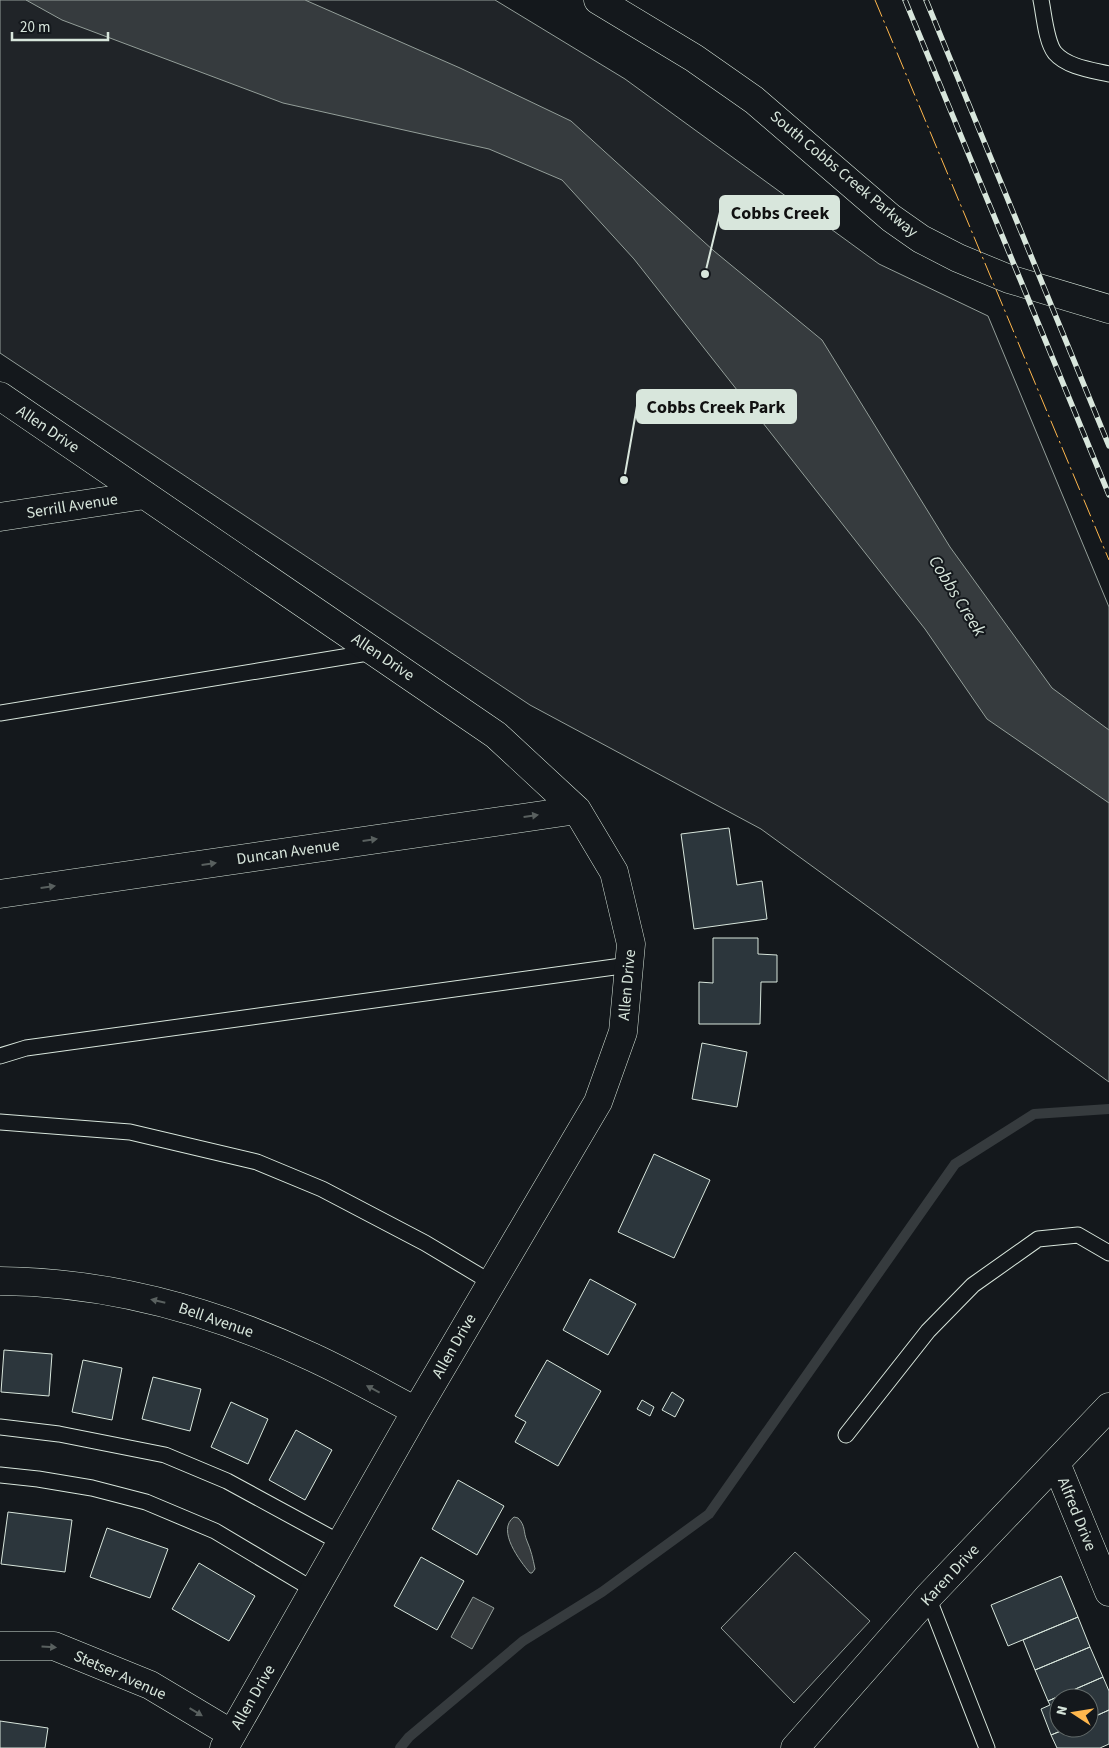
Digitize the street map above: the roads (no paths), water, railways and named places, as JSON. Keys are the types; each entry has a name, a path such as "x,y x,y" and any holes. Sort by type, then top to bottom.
{"street":[{"name":"South Cobbs Creek Parkway","path":"598,0 694,58 754,100 891,218 921,238 958,258 1009,280 1109,309"},
{"name":"Allen Drive","path":"0,396 496,735 577,810 614,872 631,944 623,1032 598,1102 416,1411 228,1741"},
{"name":"Serrill Avenue","path":"0,517 145,495"},
{"name":"Duncan Avenue","path":"0,894 577,810"},
{"name":"Bell Avenue","path":"0,1281 58,1284 117,1292 167,1304 226,1322 312,1357 416,1411"},
{"name":"Karen Drive","path":"795,1748 928,1598 1109,1406"},
{"name":"Alfred Drive","path":"1056,1463 1109,1592"},
{"name":"Stetser Avenue","path":"0,1646 54,1646 150,1685 228,1741"}],"lane":[{"path":"1041,0 1046,28 1054,52 1069,63 1109,74"},
{"path":"0,713 375,652"},
{"path":"0,1056 26,1048 629,965"},
{"path":"0,1122 130,1132 257,1162 322,1190 425,1243 492,1283"},
{"path":"846,1435 928,1331 973,1285 1029,1245 1038,1239 1078,1235 1109,1253"},
{"path":"0,1427 68,1436 166,1455 227,1482 341,1543"},
{"path":"0,1475 92,1488 146,1502 215,1531 314,1590"},
{"path":"928,1598 987,1748"}],"water":[{"path":"26,0 305,0 460,68 571,121 714,251 822,340 950,547 1052,688 1109,730 1109,803 987,719 925,629 634,259 562,180 489,149 283,103 62,20"},
{"path":"514,1517 521,1521 523,1526 535,1569 532,1573 521,1561 509,1537 509,1523"},
{"path":"473,1597 494,1608 472,1649 451,1637"}],"waterway":[{"path":"400,1748 409,1737 523,1641 602,1592 709,1514 955,1164 1034,1114 1109,1109"}],"railway":[{"path":"905,0 1109,495"},
{"path":"926,0 1109,446"}],"place":[{"name":"Cobbs Creek","path":"705,274"},
{"name":"Cobbs Creek Park","path":"624,480"}]}
